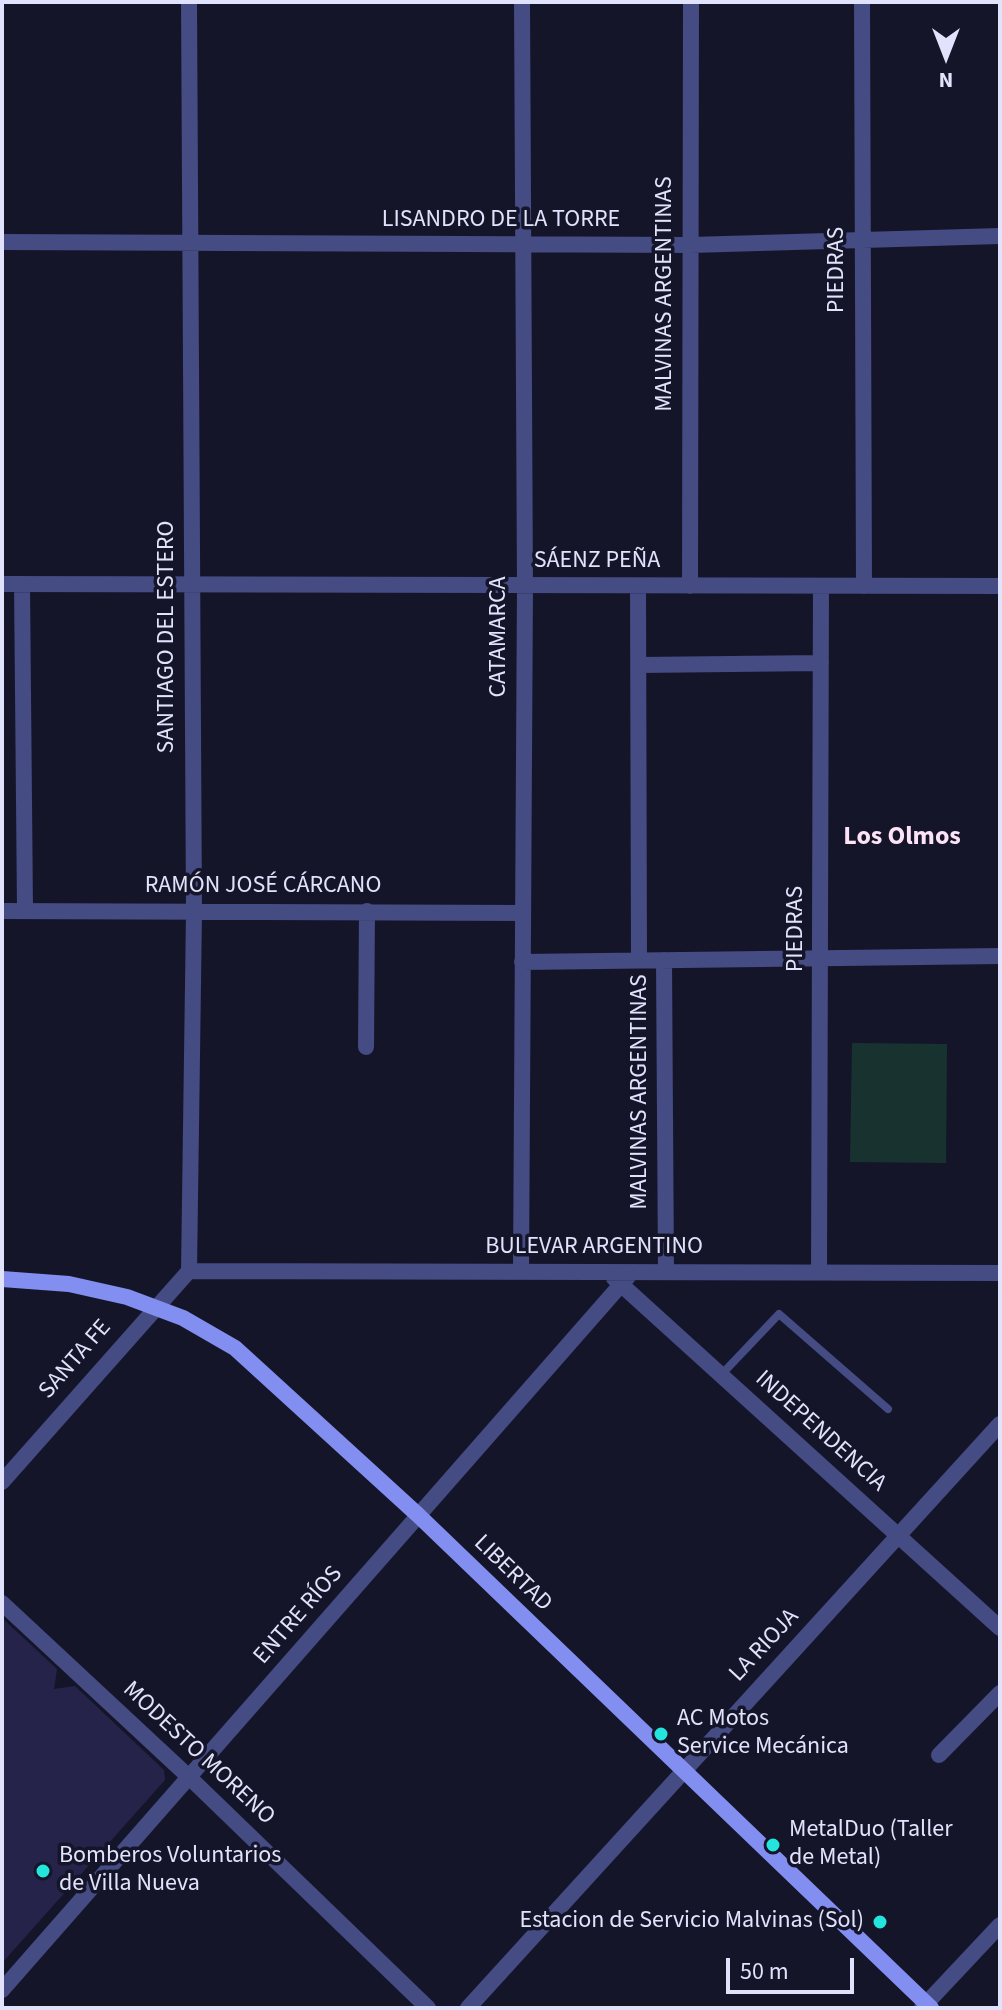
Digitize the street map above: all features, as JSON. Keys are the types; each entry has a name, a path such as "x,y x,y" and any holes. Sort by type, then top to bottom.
{"main road":[{"name":"LIBERTAD","path":"2,1279 95,1288 155,1306 214,1334 254,1363 418,1515 926,2006"}],"street":[{"name":"SANTIAGO DEL ESTERO","path":"189,2 194,912 189,1271"},
{"name":"CATAMARCA","path":"521,1272 525,586 522,2"},
{"name":"MALVINAS ARGENTINAS","path":"690,586 691,2"},
{"name":"PIEDRAS","path":"862,2 864,586"},
{"name":"LISANDRO DE LA TORRE","path":"2,242 691,245 1000,236"},
{"name":"SÁENZ PEÑA","path":"2,584 1000,586"},
{"path":"22,584 25,909"},
{"name":"MALVINAS ARGENTINAS","path":"638,586 639,959"},
{"name":"PIEDRAS","path":"819,1272 821,586"},
{"path":"640,665 821,663"},
{"name":"RAMÓN JOSÉ CÁRCANO","path":"2,911 523,913"},
{"path":"366,1047 367,911"},
{"path":"522,962 1000,956"},
{"name":"MALVINAS ARGENTINAS","path":"664,960 666,1272"},
{"name":"BULEVAR ARGENTINO","path":"189,1271 606,1272"},
{"name":"SANTA FE","path":"2,1482 189,1271"},
{"name":"INDEPENDENCIA","path":"606,1272 627,1278 721,1375 1000,1628"},
{"name":"BULEVAR ARGENTINO","path":"627,1278 666,1272 1000,1273"},
{"name":"ENTRE RÍOS","path":"2,1990 627,1278"},
{"name":"LA RIOJA","path":"468,2008 1000,1424"},
{"name":"MODESTO MORENO","path":"2,1603 190,1778 428,2008"},
{"path":"939,1755 1000,1693"},
{"path":"926,2006 1000,1925"}],"lane":[{"path":"721,1375 779,1314 888,1409"}],"green space":[{"path":"852,1043 947,1044 946,1163 850,1162"}],"building":[{"name":"Bomberos Voluntarios de Villa Nueva","path":"2,1618 57,1669 54,1689 75,1686 164,1770 165,1780 2,1963"}],"place":[{"name":"AC Motos Service Mecánica","path":"661,1734"},
{"name":"MetalDuo (Taller de Metal)","path":"773,1845"},
{"name":"Bomberos Voluntarios de Villa Nueva","path":"43,1871"},
{"name":"Estacion de Servicio Malvinas (Sol)","path":"880,1922"}],"district":[{"name":"Los Olmos","path":"902,838"}]}
